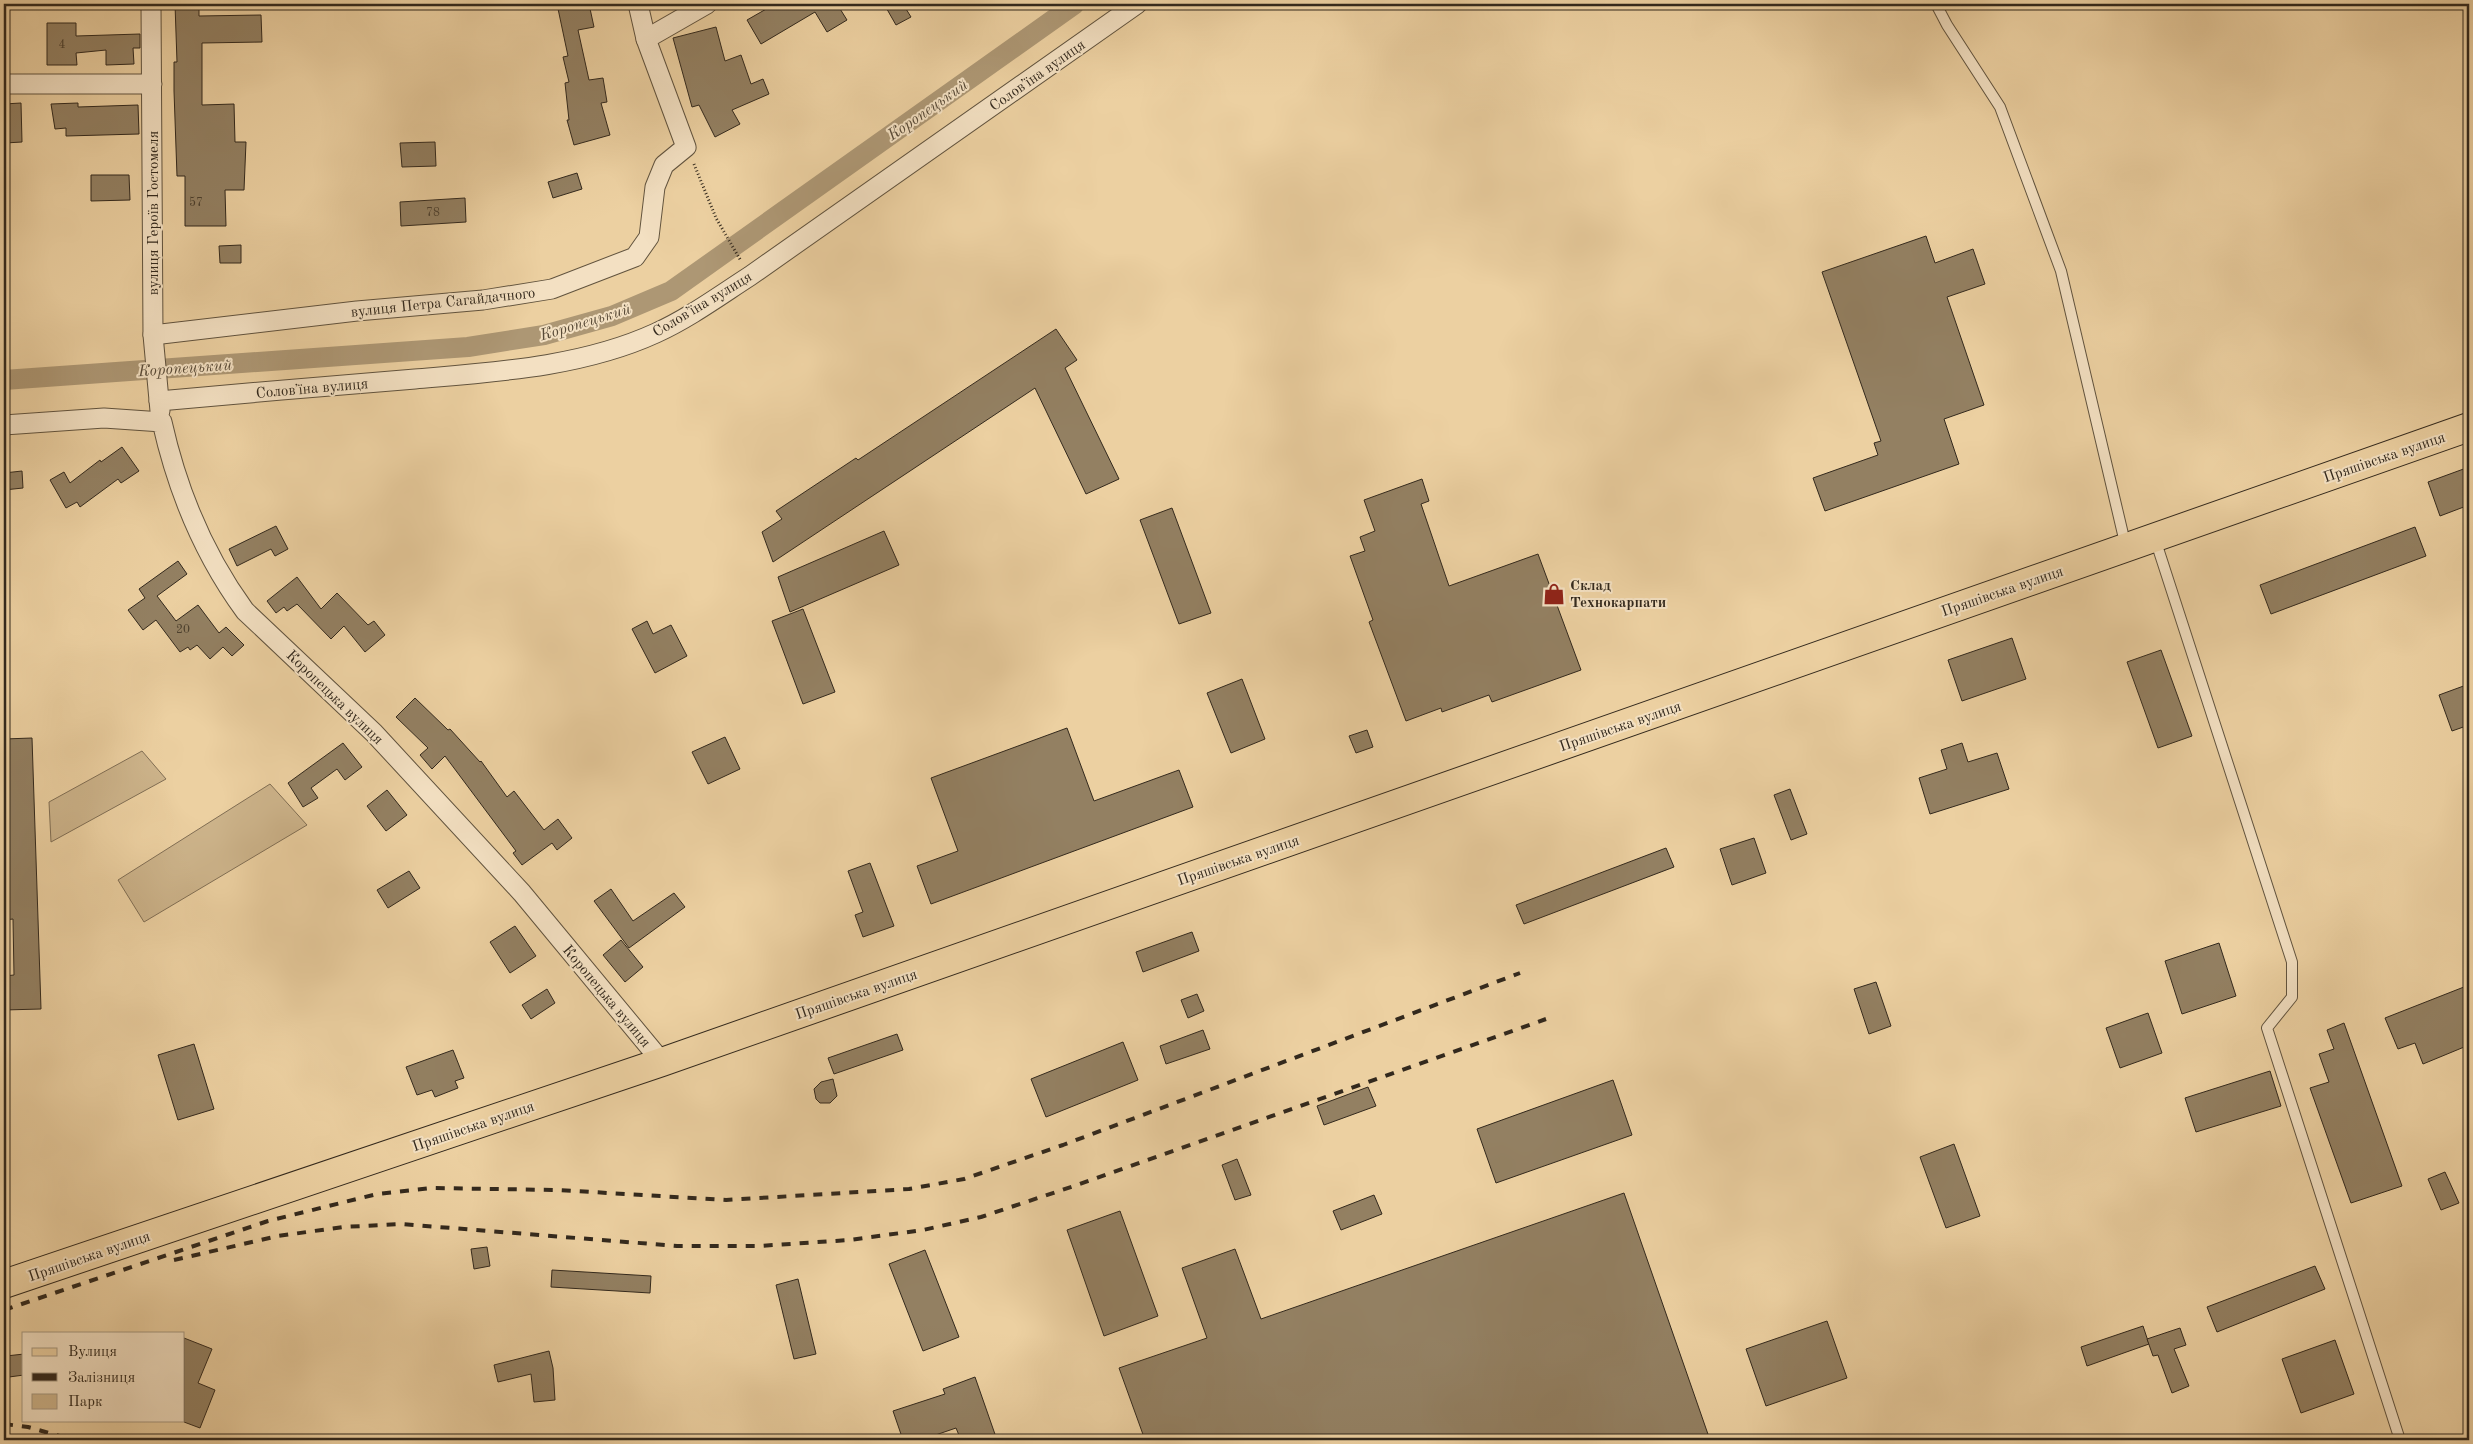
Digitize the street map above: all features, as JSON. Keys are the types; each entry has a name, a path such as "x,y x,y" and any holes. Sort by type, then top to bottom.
{"main road":[{"name":"Пряшівська вулиця","path":"4,1284 662,1062 2469,427"}],"street":[{"name":"вулиця Героїв Гостомеля","path":"151,4 153,335 156,382 162,422"},
{"path":"638,4 646,39 686,147"},
{"path":"646,39 707,4"},
{"name":"Соловʼїна вулиця","path":"159,400 501,371 567,360 617,347 656,333 698,310 750,276 1137,4"},
{"path":"4,84 152,84"},
{"name":"вулиця Петра Сагайдачного","path":"153,335 357,311 483,300 552,289 635,257 649,237 655,187 664,164 686,147"},
{"path":"4,425 104,418 162,422"},
{"name":"Коропецька вулиця","path":"162,422 179,485 213,560 228,588 245,611 374,733 502,872 662,1062"}],"lane":[{"path":"1936,4 1947,26 2000,107 2061,271 2126,548"},
{"path":"2155,538 2292,962 2292,997 2267,1028 2400,1440"}],"path":[{"path":"686,147 722,229 739,259"}],"green space":[{"path":"142,751 166,779 51,842 49,802"},
{"path":"270,784 307,825 144,922 118,880"}],"building":[{"path":"175,4 199,4 199,16 261,15 262,42 202,43 202,105 234,104 235,142 246,142 244,190 225,190 226,226 185,226 185,176 177,176 174,91 174,62 177,62"},
{"path":"557,4 589,4 594,27 578,30 589,80 603,78 607,102 601,103 610,135 574,145 567,120 569,120 565,83 569,82 563,57 568,56"},
{"path":"775,4 837,4 847,20 827,32 815,12 761,44 747,20"},
{"path":"884,4 903,4 911,17 896,25"},
{"path":"47,23 76,23 76,36 140,34 140,48 133,48 134,64 106,65 106,50 76,53 77,65 47,65"},
{"path":"716,27 725,61 741,55 751,84 763,79 769,94 732,110 740,124 715,137 699,105 692,107 673,38"},
{"path":"21,103 22,142 5,143 4,104"},
{"path":"78,103 78,107 138,105 139,134 66,136 66,128 55,129 51,104"},
{"path":"435,142 436,166 402,167 400,143"},
{"path":"577,173 582,189 553,198 548,182"},
{"path":"91,175 129,175 130,200 91,201"},
{"path":"465,198 466,222 401,226 400,202"},
{"path":"1926,236 1935,263 1973,249 1985,284 1947,297 1984,405 1944,419 1959,464 1825,511 1813,478 1878,455 1874,443 1881,441 1822,272"},
{"path":"241,245 241,263 220,263 219,246"},
{"path":"1056,329 1077,360 1065,368 1119,479 1086,494 1035,388 773,562 762,532 782,519 776,511 856,458 858,460"},
{"path":"122,447 139,471 121,483 118,479 80,507 77,502 66,508 50,480 64,472 70,483 100,460 101,462"},
{"path":"2469,467 2469,505 2440,516 2428,482"},
{"path":"22,471 23,488 4,490 4,473"},
{"path":"1422,479 1429,501 1421,504 1449,586 1538,554 1581,670 1492,702 1489,695 1442,712 1441,708 1406,721 1369,622 1373,620 1350,556 1365,551 1360,537 1375,531 1364,500"},
{"path":"1172,508 1211,613 1179,624 1140,520"},
{"path":"276,526 288,549 275,556 271,549 237,566 229,549"},
{"path":"2415,527 2426,556 2271,614 2260,585"},
{"path":"884,531 899,565 790,612 778,577"},
{"path":"178,561 187,574 157,596 176,621 198,605 219,633 226,627 244,645 232,656 223,647 210,659 197,645 190,650 188,647 180,652 156,620 143,630 128,610 145,598 139,589"},
{"path":"297,577 321,609 337,593 368,625 374,621 385,635 365,652 344,626 331,639 297,604 287,611 284,607 276,613 267,601"},
{"path":"803,609 835,692 803,704 772,621"},
{"path":"647,621 653,634 671,625 687,656 655,673 632,629"},
{"path":"2012,638 2026,679 1962,701 1948,660"},
{"path":"2161,650 2192,736 2158,748 2127,662"},
{"path":"1242,679 1265,739 1231,753 1207,693"},
{"path":"2469,684 2469,725 2452,731 2439,695"},
{"path":"415,698 448,730 450,729 481,761 507,797 514,791 544,830 558,819 572,838 557,850 552,843 522,865 513,853 516,851 445,756 432,769 420,755 428,748 396,717"},
{"path":"1067,728 1094,801 1179,770 1193,807 931,904 917,866 958,851 931,778"},
{"path":"1367,730 1373,747 1356,753 1349,736"},
{"path":"725,737 740,769 708,784 692,752"},
{"path":"32,738 41,1009 4,1010 4,976 14,975 13,919 4,920 4,886 6,886 4,739"},
{"path":"343,743 362,767 345,780 337,769 311,788 318,798 303,807 288,783"},
{"path":"1962,743 1968,762 1997,753 2009,789 1930,814 1919,778 1947,769 1941,750"},
{"path":"1790,789 1807,834 1791,840 1774,795"},
{"path":"387,790 407,815 386,831 367,806"},
{"path":"1754,838 1766,873 1732,885 1720,849"},
{"path":"1666,848 1674,867 1524,924 1516,905"},
{"path":"870,863 894,926 863,937 855,915 863,912 848,871"},
{"path":"409,871 420,888 388,908 377,890"},
{"path":"611,889 633,921 674,893 685,907 629,948 594,901"},
{"path":"515,926 536,956 510,973 490,942"},
{"path":"1192,932 1199,951 1143,972 1136,952"},
{"path":"621,940 643,967 625,982 603,955"},
{"path":"2219,943 2236,996 2182,1014 2165,961"},
{"path":"1876,982 1891,1026 1869,1034 1854,989"},
{"path":"2469,985 2469,1045 2423,1064 2415,1043 2398,1049 2385,1018"},
{"path":"547,989 555,1003 531,1019 522,1005"},
{"path":"1197,994 1204,1011 1188,1018 1181,1000"},
{"path":"2148,1013 2162,1053 2120,1068 2106,1028"},
{"path":"2344,1023 2402,1186 2351,1203 2310,1088 2329,1082 2319,1054 2334,1049 2327,1030"},
{"path":"1203,1030 1210,1049 1166,1064 1160,1046"},
{"path":"897,1034 903,1050 834,1074 828,1058"},
{"path":"1123,1042 1138,1080 1046,1117 1031,1079"},
{"path":"194,1044 214,1109 178,1120 158,1055"},
{"path":"453,1050 464,1078 455,1081 458,1088 435,1097 432,1090 417,1095 406,1067"},
{"path":"2270,1071 2281,1106 2196,1132 2185,1098"},
{"path":"833,1079 837,1096 830,1103 820,1103 816,1099 814,1089 821,1082"},
{"path":"1613,1080 1632,1135 1496,1183 1477,1129"},
{"path":"1368,1087 1376,1106 1324,1125 1317,1106"},
{"path":"1954,1144 1980,1216 1946,1228 1920,1157"},
{"path":"1237,1159 1251,1195 1235,1200 1222,1165"},
{"path":"2445,1172 2459,1203 2441,1210 2428,1179"},
{"path":"1624,1193 1710,1440 1145,1440 1119,1368 1207,1338 1182,1268 1235,1249 1261,1319"},
{"path":"1374,1195 1382,1214 1341,1230 1333,1211"},
{"path":"1120,1211 1158,1316 1104,1336 1067,1230"},
{"path":"487,1247 490,1266 474,1269 471,1249"},
{"path":"925,1250 959,1337 923,1351 889,1264"},
{"path":"2315,1266 2325,1289 2217,1332 2207,1307"},
{"path":"552,1270 651,1276 650,1293 551,1287"},
{"path":"798,1279 816,1354 794,1359 776,1285"},
{"path":"1827,1321 1847,1378 1766,1406 1746,1349"},
{"path":"2143,1326 2149,1344 2087,1366 2081,1347"},
{"path":"2180,1328 2186,1345 2174,1349 2189,1386 2172,1393 2158,1355 2153,1356 2147,1339"},
{"path":"185,1338 212,1349 198,1383 215,1390 200,1428 184,1422"},
{"path":"2335,1340 2354,1394 2301,1413 2282,1359"},
{"path":"549,1351 553,1368 555,1400 534,1402 531,1374 498,1382 494,1365"},
{"path":"22,1354 22,1375 9,1377 6,1356"},
{"path":"975,1377 997,1440 961,1440 956,1428 921,1440 903,1440 893,1411 945,1394 943,1389"}],"waterway":[{"name":"Коропецький","path":"4,380 468,347 544,335 612,316 671,291 1075,4"}],"railway":[{"path":"4,1310 268,1221 377,1194 432,1188 558,1190 726,1200 909,1189 964,1179 1063,1145 1520,973"},
{"path":"174,1260 278,1236 343,1227 401,1224 677,1246 759,1246 849,1240 923,1230 981,1217 1077,1185 1546,1019"},
{"path":"4,1424 28,1427 73,1440"}],"place":[{"name":"Склад Технокарпати","path":"1554,594"}]}
